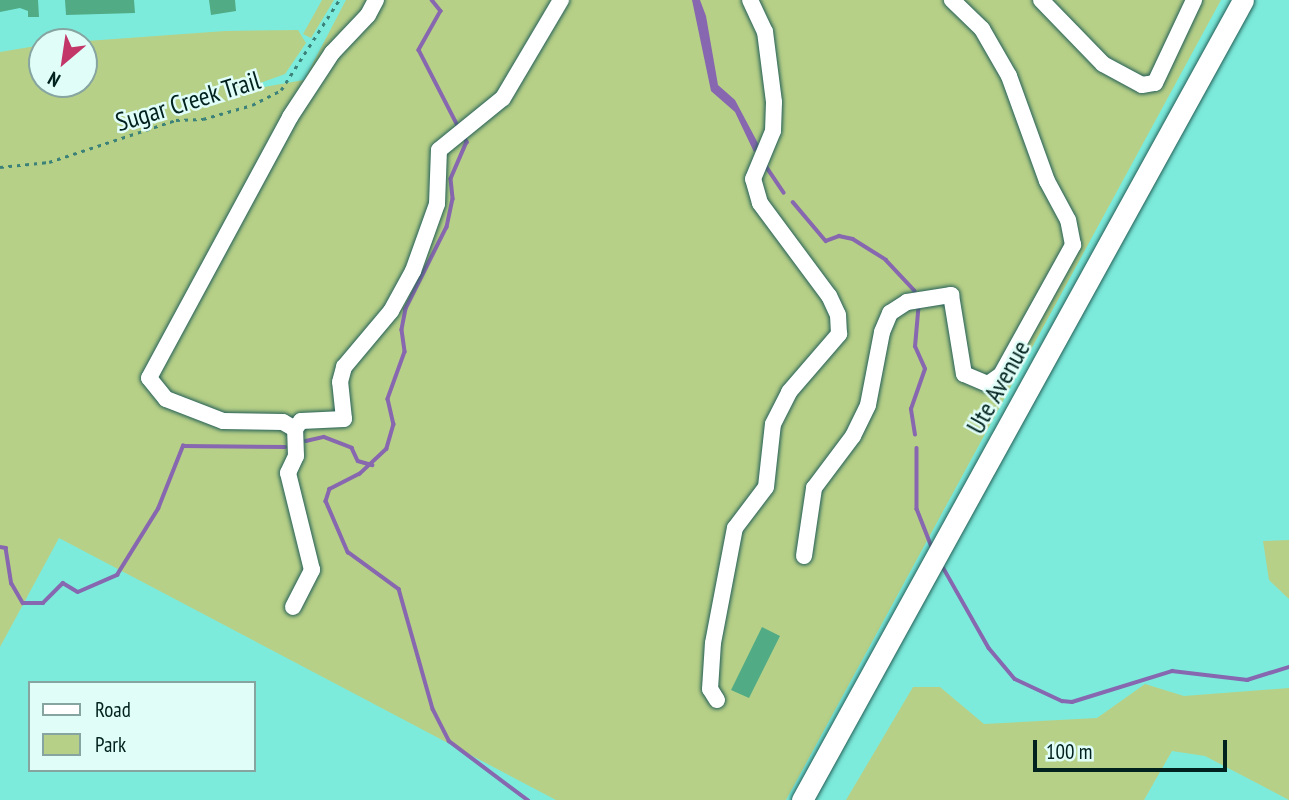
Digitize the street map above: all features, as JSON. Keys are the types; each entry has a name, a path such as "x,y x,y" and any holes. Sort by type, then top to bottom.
{"main road":[{"name":"Ute Avenue","path":"802,800 1243,0"}],"lane":[{"path":"295,429 283,422 223,421 166,400 149,378 290,117 332,52 368,15 376,0"},
{"path":"293,607 312,570 288,473 296,456 295,429 301,421 345,419 340,382 344,367 391,311 413,271 437,204 439,150 503,98 561,0"},
{"path":"717,700 710,689 713,643 735,528 766,487 773,424 789,392 839,334 838,315 829,296 760,203 753,178 773,131 774,102 765,32 750,0"},
{"path":"804,556 814,488 853,436 868,405 881,332 890,313 906,302 951,295 964,373 988,384 1001,375 1073,245 1068,220 1047,181 1009,76 982,29 953,0"},
{"path":"1041,0 1103,64 1142,85 1155,83 1194,0"}],"path":[{"name":"Sugar Creek Trail","path":"0,167 49,162 176,120 203,119 252,105 281,90 339,0"}],"green space":[{"path":"322,0 334,0 311,38 303,34"},
{"path":"346,0 1221,0 786,800 556,800 59,538 0,647 0,52 28,47 28,98 98,98 98,40 225,31 298,30 306,43 285,74 235,92 304,80"},
{"path":"1289,540 1289,599 1269,580 1263,541"},
{"path":"1145,684 1184,696 1289,688 1289,800 1205,756 1172,751 1144,800 846,800 913,687 940,687 984,724 1097,718"}],"shaded area":[{"path":"692,0 700,0 706,16 718,85 735,100 760,147 754,152 735,112 711,91"}],"building":[{"path":"0,0 38,0 39,17 28,17 28,11 20,8 0,12"},
{"path":"65,0 134,0 135,13 66,15"},
{"path":"209,0 235,0 236,11 211,15"},
{"path":"762,627 780,636 749,698 731,690"}],"waterway":[{"path":"432,0 441,11 419,50 458,126"},
{"path":"464,136 467,142 451,179 453,199 447,227 406,309 402,330 405,352 388,399 394,424 387,449 360,474 330,489 326,501 348,552 399,589 433,709 449,741 528,800"},
{"path":"766,166 784,193"},
{"path":"793,202 826,241 839,236 853,239 886,260 915,291"},
{"path":"915,435 911,409 925,369 915,347 918,310"},
{"path":"306,441 324,437 352,448 358,461 372,465"},
{"path":"0,547 6,548 12,584 23,603 43,603 63,583 78,592 117,575 158,509 183,446 285,447"},
{"path":"917,448 917,509 932,547"},
{"path":"943,567 989,648 1015,679 1062,701 1072,702 1172,671 1247,680 1289,667"}]}
